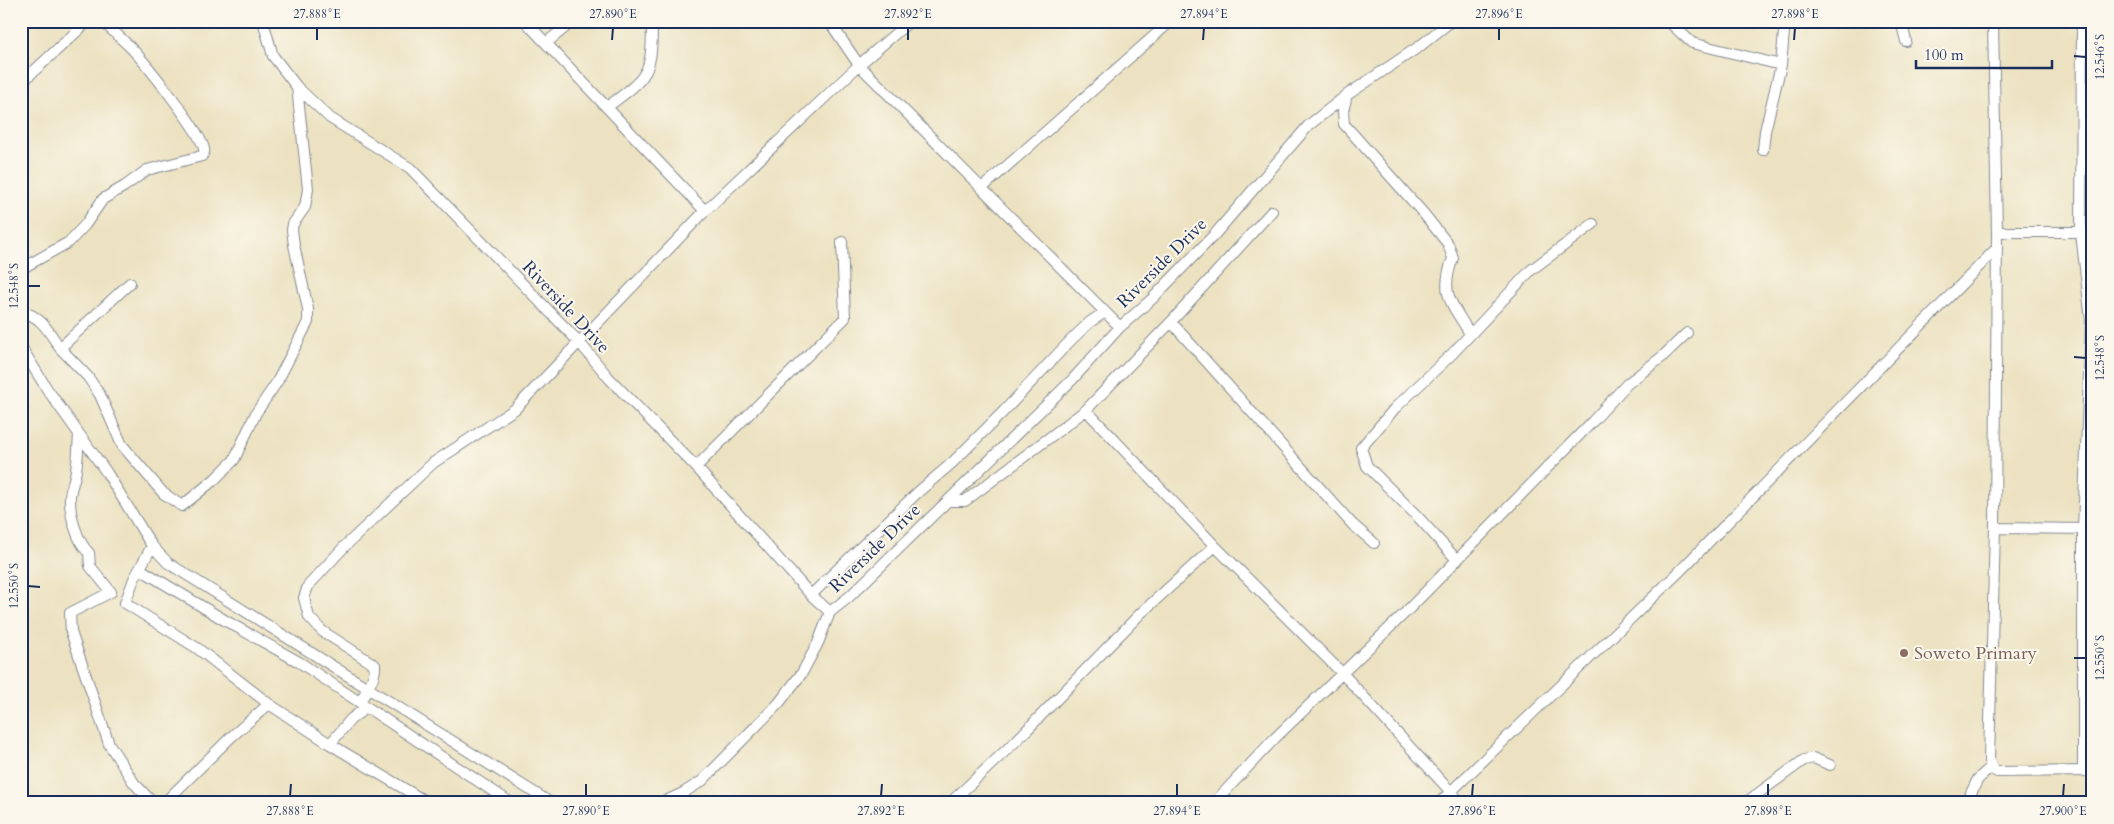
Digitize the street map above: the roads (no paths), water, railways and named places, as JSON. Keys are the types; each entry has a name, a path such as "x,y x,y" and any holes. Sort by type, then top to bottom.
{"street":[{"path":"21,83 88,21"},
{"path":"21,269 69,242 85,225 103,199 125,186 146,170 202,156 204,152 204,148 195,131 168,92 132,49 102,21"},
{"name":"Riverside Drive","path":"262,21 273,56 297,87 330,118 410,168 579,342 609,378 696,467 811,595 830,612 849,597 948,501 1072,380 1120,328 1152,299 1215,234 1309,125 1347,95 1420,46 1451,21"},
{"path":"524,21 705,211"},
{"path":"546,43 573,21"},
{"path":"606,107 633,87 647,73 652,52 652,21"},
{"path":"829,21 859,65 1120,328"},
{"path":"330,744 363,704 375,671 374,663 322,631 309,617 304,598 308,586 344,546 433,463 515,409 705,211 859,65 910,21"},
{"path":"982,188 1171,21"},
{"path":"1668,21 1692,43 1781,65"},
{"path":"1763,150 1765,131 1781,65 1785,21"},
{"path":"1901,21 1906,41"},
{"path":"1966,803 1978,779 1991,766 1997,232 1993,21"},
{"path":"1991,766 1997,772 2088,770 2088,529 2092,321 2081,233 2082,21"},
{"path":"21,312 30,313 39,318 60,348 88,378 100,395 122,444 163,494 182,506 215,479 234,460 256,412 277,382 308,322 308,309 292,230 293,224 305,207 308,189 297,87"},
{"path":"1347,95 1343,111 1344,124 1424,214 1448,244 1453,258 1446,275 1446,294 1470,334"},
{"path":"948,501 965,501 1086,410 1171,322 1272,211"},
{"path":"1457,560 1418,516 1367,466 1361,448 1395,408 1531,270 1593,224"},
{"path":"1997,232 2093,232"},
{"path":"696,467 845,318 842,242"},
{"path":"1439,803 1678,573 1996,249"},
{"path":"60,348 130,283"},
{"path":"811,595 917,493 985,431 1071,340 1090,322 1105,312"},
{"path":"1171,322 1352,524 1374,542"},
{"path":"1214,803 1275,738 1343,674 1457,560 1627,384 1662,357 1687,334"},
{"path":"21,346 47,389 107,473 152,546 175,568 551,803"},
{"path":"1086,410 1215,546 1343,674 1461,803"},
{"path":"79,435 76,471 71,490 70,506 76,533 89,554 90,566 111,592 70,613 71,632 109,744 134,783 153,803"},
{"path":"1995,528 2088,529"},
{"path":"152,546 134,579 125,602 198,648 268,704 428,803"},
{"path":"950,803 1017,740 1140,613 1215,546"},
{"path":"140,569 246,632 286,653 459,766 504,801"},
{"path":"661,803 683,793 702,781 778,703 802,673 818,642 830,612"},
{"path":"164,803 231,737 268,704"},
{"path":"1745,803 1804,760 1813,758 1830,765"},
{"path":"1970,803 1972,789"}],"place":[{"name":"Soweto Primary","path":"1904,653"}]}
